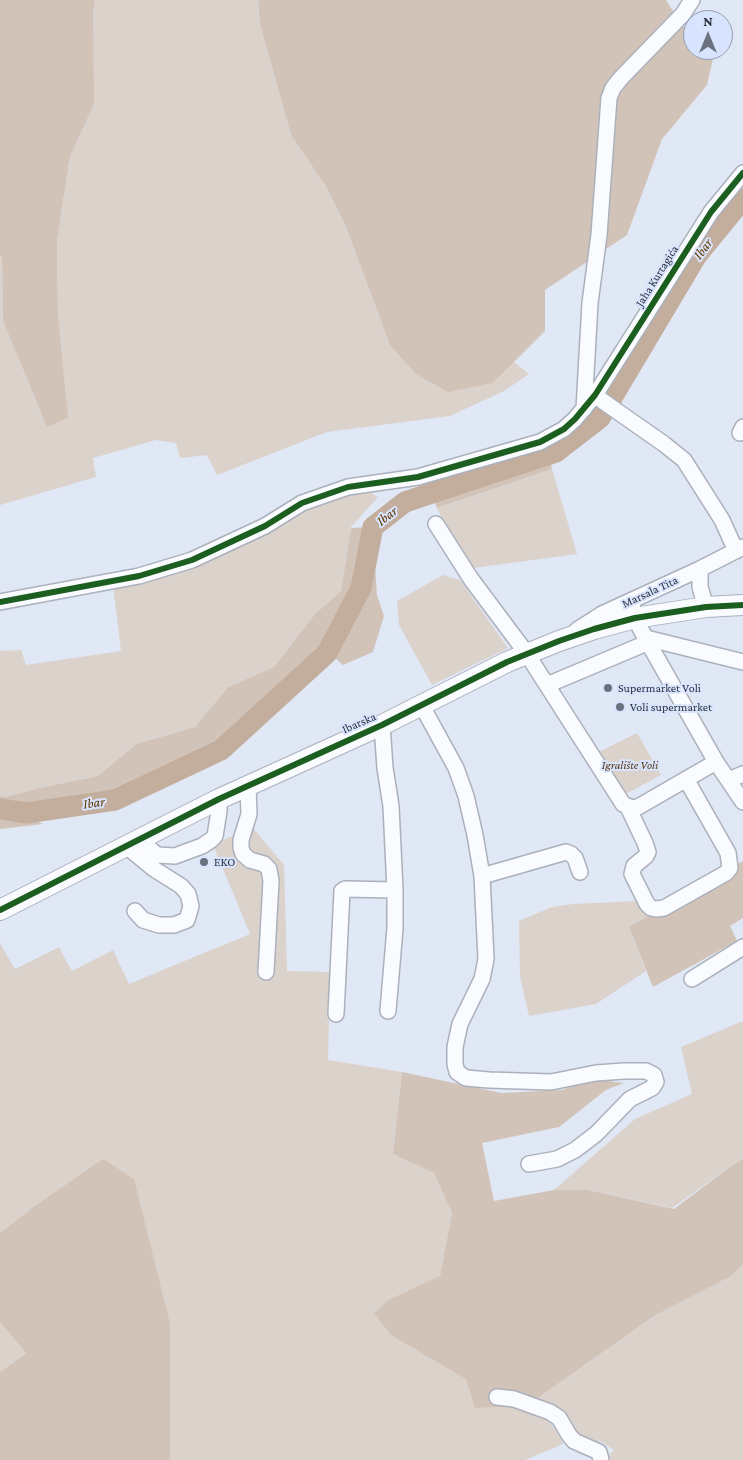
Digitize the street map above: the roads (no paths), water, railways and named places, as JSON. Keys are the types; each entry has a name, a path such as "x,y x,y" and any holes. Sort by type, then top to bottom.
{"main road":[{"name":"Ibarska","path":"0,910 219,799 382,725 508,662 559,640 594,629 633,610 743,605"}],"street":[{"path":"584,409 590,303 599,235 609,98 617,83 683,14 692,0"},
{"name":"Jaha Kurtagića","path":"0,602 139,576 192,560 265,526 302,503 348,487 418,477 540,442 564,429 584,409 600,398 711,212 743,173"},
{"path":"600,398 684,460 739,549"},
{"path":"436,524 471,578 527,654 623,804 628,807 638,807 716,762"},
{"name":"Marsala Tita","path":"633,610 700,569 739,549"},
{"path":"700,569 700,587 706,607"},
{"path":"633,610 647,640 716,762 743,802"},
{"path":"547,685 647,640 743,662"},
{"path":"422,706 456,768 466,796 482,876 486,959 482,978 460,1024 455,1047 454,1064 458,1072 466,1078 551,1082 596,1073 646,1071 654,1075 656,1082 652,1088 630,1099 596,1134 575,1150 557,1159 529,1164"},
{"path":"382,725 385,768 391,806 395,890 395,928 388,1011"},
{"path":"729,780 743,774"},
{"path":"628,807 648,852 634,866 632,874 651,908 664,908 726,874 730,868 728,853 686,779"},
{"path":"248,786 249,814 240,848 243,854 250,860 264,864 269,869 271,880 266,972"},
{"path":"132,842 157,855 175,856 202,846 215,836 219,799"},
{"path":"132,842 154,869 181,886 188,894 192,906 187,920 174,925 159,925 144,920 135,911"},
{"path":"482,876 566,852 575,858 580,872"},
{"path":"336,1014 342,891 395,890"},
{"path":"692,979 743,947"},
{"path":"497,1397 514,1399 550,1412 559,1418 574,1441 599,1452 601,1460"}],"waterway":[{"name":"Ibar","path":"0,809 26,813 115,800 221,750 327,653 361,588 373,527 405,502 556,452 600,418 697,255 743,199"}],"place":[{"name":"Supermarket Voli","path":"608,688"},
{"name":"Voli supermarket","path":"620,707"},
{"name":"EKO","path":"204,862"}],"park label":[{"name":"Igralište Voli","path":"630,765"}]}
